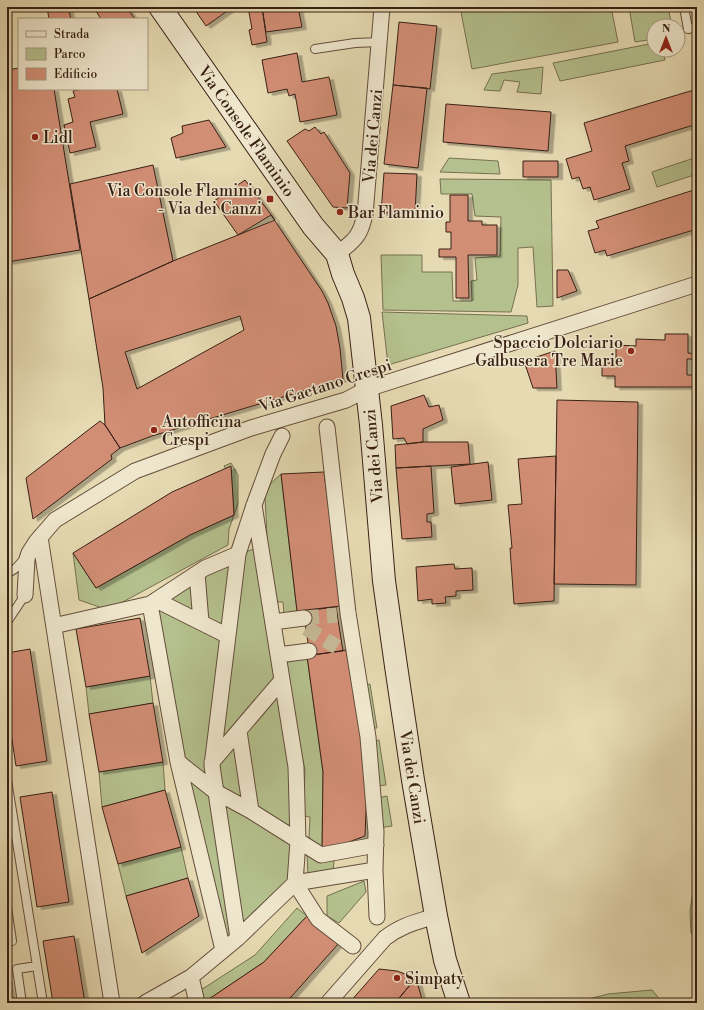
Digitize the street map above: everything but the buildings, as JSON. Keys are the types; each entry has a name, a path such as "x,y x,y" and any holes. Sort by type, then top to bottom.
{"street":[{"name":"Via Console Flaminio","path":"160,7 313,226 336,254"},
{"name":"Via dei Canzi","path":"382,7 365,215 358,235 336,254 359,318 371,425 384,581 413,780 445,960 459,1003"},
{"name":"Via Gaetano Crespi","path":"25,595 27,559 29,553 36,542 55,520 135,471 251,428 346,400 367,389 697,284"},
{"path":"327,427 342,614 347,645 368,737 376,832 375,870 377,917"},
{"path":"238,938 212,762 238,554 273,454 282,436"},
{"path":"254,505 296,767 298,841 295,883 318,919 354,946"},
{"path":"40,537 112,1003"},
{"path":"62,624 154,602 205,568 238,554"},
{"path":"197,573 201,622"},
{"path":"154,602 201,622 228,636"},
{"path":"154,602 178,762 223,950"},
{"path":"273,622 301,622"},
{"path":"278,655 310,651"},
{"path":"212,762 282,680"},
{"path":"239,731 251,811"},
{"path":"178,762 216,792 251,811 321,855 376,845"},
{"path":"146,1003 191,977 238,938 295,883 375,870"},
{"path":"328,1003 390,934 403,926 436,916"},
{"path":"191,977 197,1003"}],"lane":[{"path":"684,7 688,29 697,27"},
{"path":"315,49 355,42 380,42"},
{"path":"7,574 16,568 29,553"},
{"path":"7,622 25,595"},
{"path":"7,780 43,1003"},
{"path":"7,907 12,941"},
{"path":"22,1003 16,969 37,966"}],"green space":[{"path":"460,7 611,7 618,42 472,69"},
{"path":"629,7 668,7 670,18 646,18 646,40 635,42"},
{"path":"646,45 646,58 665,58 665,60 560,81 553,63"},
{"path":"543,67 541,94 517,92 520,82 504,80 500,91 484,90 492,74"},
{"path":"697,157 697,174 657,187 652,172"},
{"path":"449,158 498,161 500,174 440,172"},
{"path":"440,179 551,180 553,306 537,307 533,247 518,248 518,285 511,312 383,310 381,255 422,255 422,272 452,272 453,301 472,301 471,281 477,280 475,258 500,256 501,217 475,216 472,194 441,194"},
{"path":"382,312 527,316 528,323 388,365"},
{"path":"231,463 238,475 238,504 229,529 228,545 108,610 79,600 73,553 96,588 190,535 234,515 231,467 226,469 224,466"},
{"path":"281,474 297,611 284,615 283,602 277,602 268,555 265,496 271,483"},
{"path":"261,547 296,767 295,883 223,950 150,604 238,554"},
{"path":"307,656 323,772 322,852 309,837 310,817 303,816 305,770 288,688 285,663"},
{"path":"150,676 153,703 89,714 86,687"},
{"path":"370,684 377,728 371,728 365,685"},
{"path":"379,740 386,785 378,786 374,741"},
{"path":"163,762 165,790 102,807 99,772"},
{"path":"387,796 392,826 379,828 377,798"},
{"path":"181,847 188,878 126,896 118,864"},
{"path":"307,855 334,861 333,872 308,876"},
{"path":"364,881 366,892 339,923 327,916 327,896"},
{"path":"697,886 697,941 691,933 690,911 693,891"},
{"path":"297,908 307,916 264,962 209,999 211,1003 205,1003 198,990 204,988 255,955"},
{"path":"652,990 663,1003 573,1003 608,994"}],"tunnel":[{"path":"304,618 337,615"},
{"path":"306,628 337,647"}],"place":[{"name":"Lidl","path":"35,137"},
{"name":"Via Console Flaminio - Via dei Canzi","path":"270,199"},
{"name":"Bar Flaminio","path":"340,212"},
{"name":"Spaccio Dolciario Galbusera Tre Marie","path":"631,351"},
{"name":"Autofficina Crespi","path":"154,430"},
{"name":"Simpaty","path":"397,978"}]}
